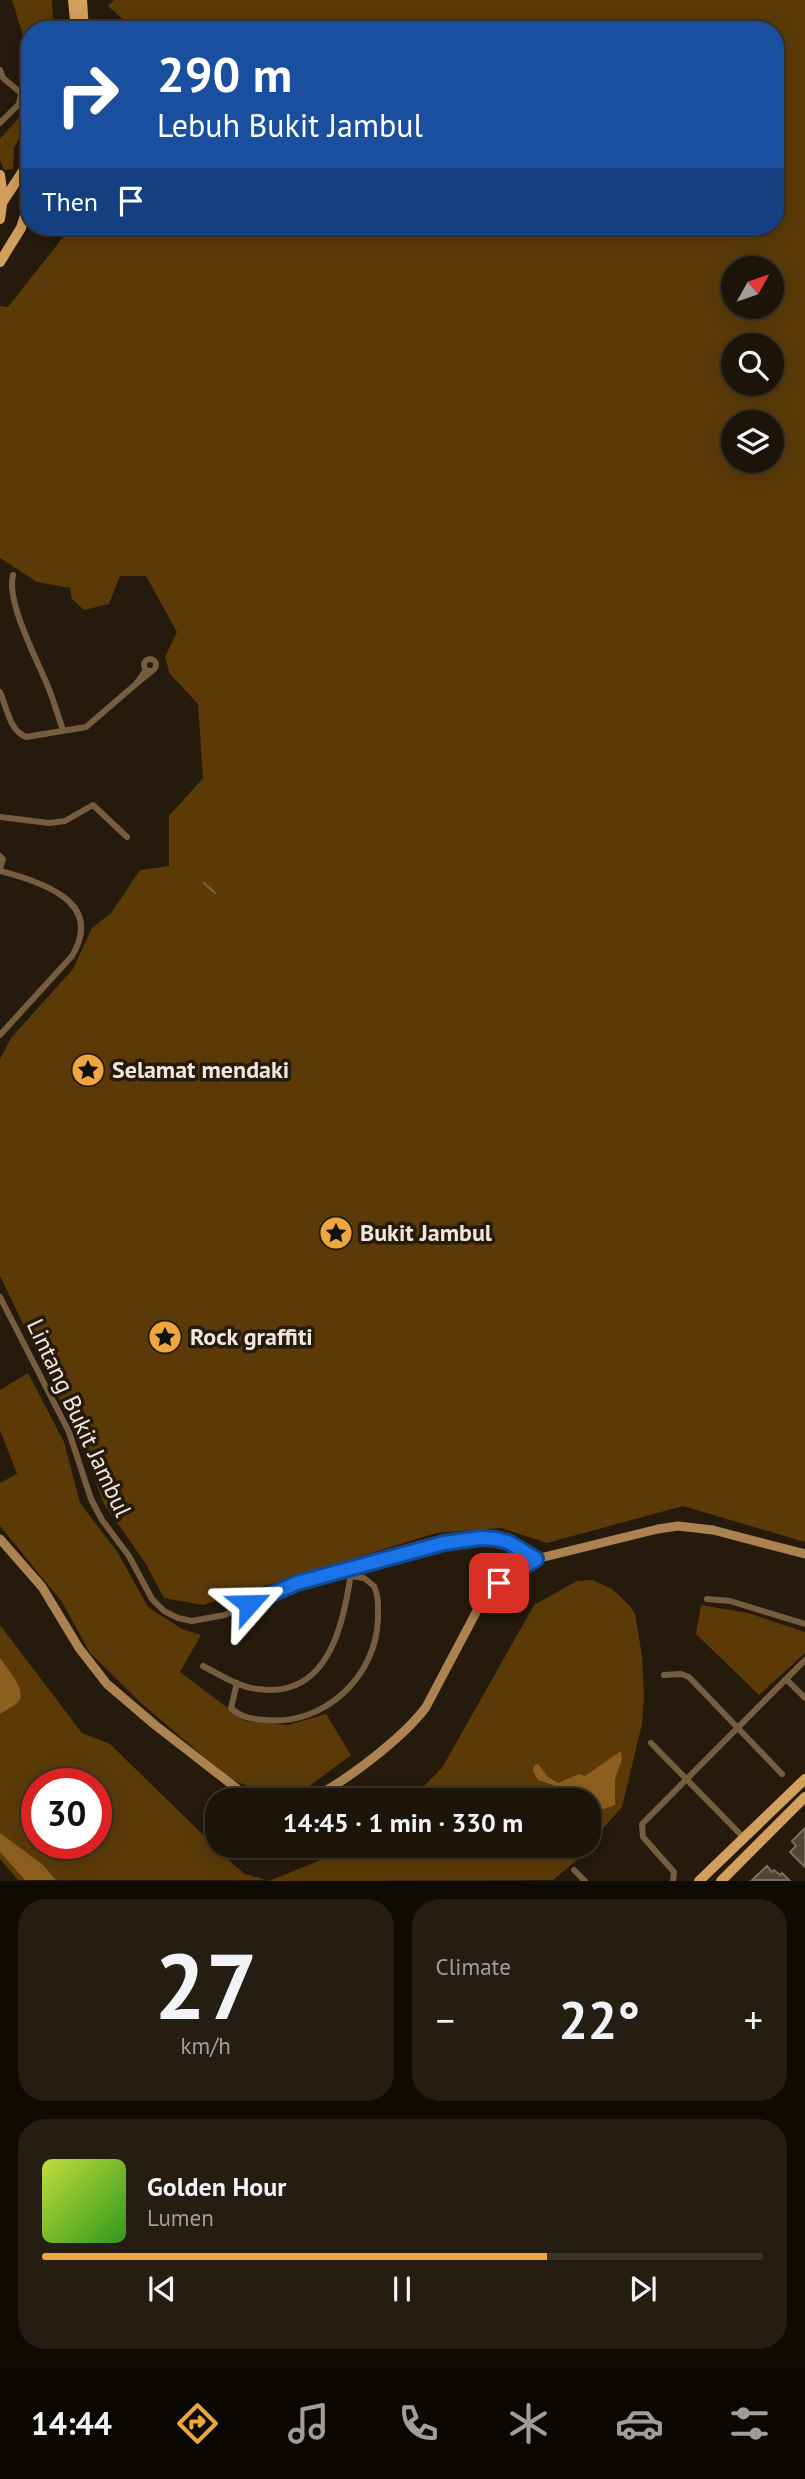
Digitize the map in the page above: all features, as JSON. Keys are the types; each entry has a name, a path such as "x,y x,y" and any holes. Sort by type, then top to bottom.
{"main road":[{"path":"73,0 75,21"},
{"path":"82,0 83,21"},
{"path":"0,175 3,197 0,219"},
{"path":"0,206 21,175"},
{"path":"0,262 21,228"},
{"path":"326,1788 416,1721 481,1603 509,1574 536,1559 678,1526 713,1530 805,1554"},
{"path":"0,1539 42,1587 79,1648 107,1684 236,1788"},
{"path":"699,1881 805,1779"},
{"path":"719,1881 805,1797"},
{"path":"719,1881 726,1856"},
{"path":"731,1881 740,1862"}],"street":[{"path":"0,69 3,78 21,93 19,104 0,123"},
{"path":"13,575 11,583 21,622 63,730"},
{"path":"0,692 12,725 19,734 26,737 86,727 149,671"},
{"path":"0,817 50,823 65,821 93,806 127,837"},
{"path":"0,856 3,859 0,870 55,889 73,907 82,927 79,945 72,956 0,1035"},
{"name":"Lintang Bukit Jambul","path":"0,1297 69,1432 91,1499 102,1520 129,1556 142,1583 164,1611 192,1621 207,1620 225,1615 297,1583 351,1572 444,1543 481,1538 508,1542 536,1559"},
{"path":"203,1666 256,1689 275,1690 298,1684 320,1669 334,1646 343,1618 351,1572 374,1586 378,1625 371,1652 350,1688 326,1708 304,1716 276,1721 246,1718 231,1708 237,1683"},
{"path":"707,1599 730,1601 805,1624"},
{"path":"673,1881 675,1876 672,1868 643,1837 640,1828 685,1778 805,1660"},
{"path":"664,1675 681,1674 688,1677 782,1774"},
{"path":"786,1679 805,1698"},
{"path":"651,1742 744,1838"},
{"path":"575,1870 584,1881"}],"shaded area":[{"path":"12,0 52,0 53,21 21,21 21,29"},
{"path":"114,0 805,0 805,1542 683,1506 547,1543 501,1528 436,1533 203,1605 164,1598 146,1564 104,1504 82,1446 0,1276 0,1059 11,1038 73,969 92,928 111,913 140,870 169,866 169,816 203,778 198,704 170,674 165,657 177,632 146,576 120,576 109,604 84,610 72,599 70,588 37,582 0,558 0,306 8,307 65,235 784,235 784,21 125,21 108,6"},
{"path":"21,115 21,135 14,148 13,169 4,170 0,160 0,139"},
{"path":"28,1373 64,1442 80,1503 118,1553 148,1607 182,1629 201,1635 180,1672 245,1721 288,1725 326,1714 351,1755 307,1788 252,1788 230,1779 141,1703 90,1653 62,1602 0,1526 0,1483 17,1474 0,1430 0,1390"},
{"path":"593,1580 612,1589 635,1614 642,1656 644,1697 642,1724 622,1807 601,1831 601,1788 422,1788 442,1768 534,1605 577,1581"},
{"path":"701,1605 748,1613 805,1632 805,1653 759,1695 696,1634"},
{"path":"0,1625 82,1733 110,1744 205,1837 205,1858 227,1858 245,1874 266,1880 18,1880 0,1859"},
{"path":"0,1658 15,1679 21,1696 18,1702 0,1714"},
{"path":"621,1751 622,1759 615,1779 615,1805 601,1810 601,1788 562,1788 538,1780 533,1771 538,1764 548,1777 558,1783 579,1774 585,1776"},
{"path":"0,1833 21,1848 21,1859 35,1859 56,1880 25,1880 0,1852"},
{"path":"326,1858 580,1858 553,1880 269,1881"}],"building":[{"path":"805,1828 805,1867 790,1852 796,1846 792,1841"},
{"path":"767,1866 772,1872 774,1870 780,1875 782,1873 789,1880 752,1880"}],"waterway":[{"path":"204,883 215,893"}],"place":[{"name":"Selamat mendaki","path":"88,1070"},
{"name":"Bukit Jambul","path":"336,1233"},
{"name":"Rock graffiti","path":"165,1337"}],"route":[{"path":"249,1604 297,1583 444,1543 481,1538 508,1542 536,1559 509,1574 499,1583"}]}
